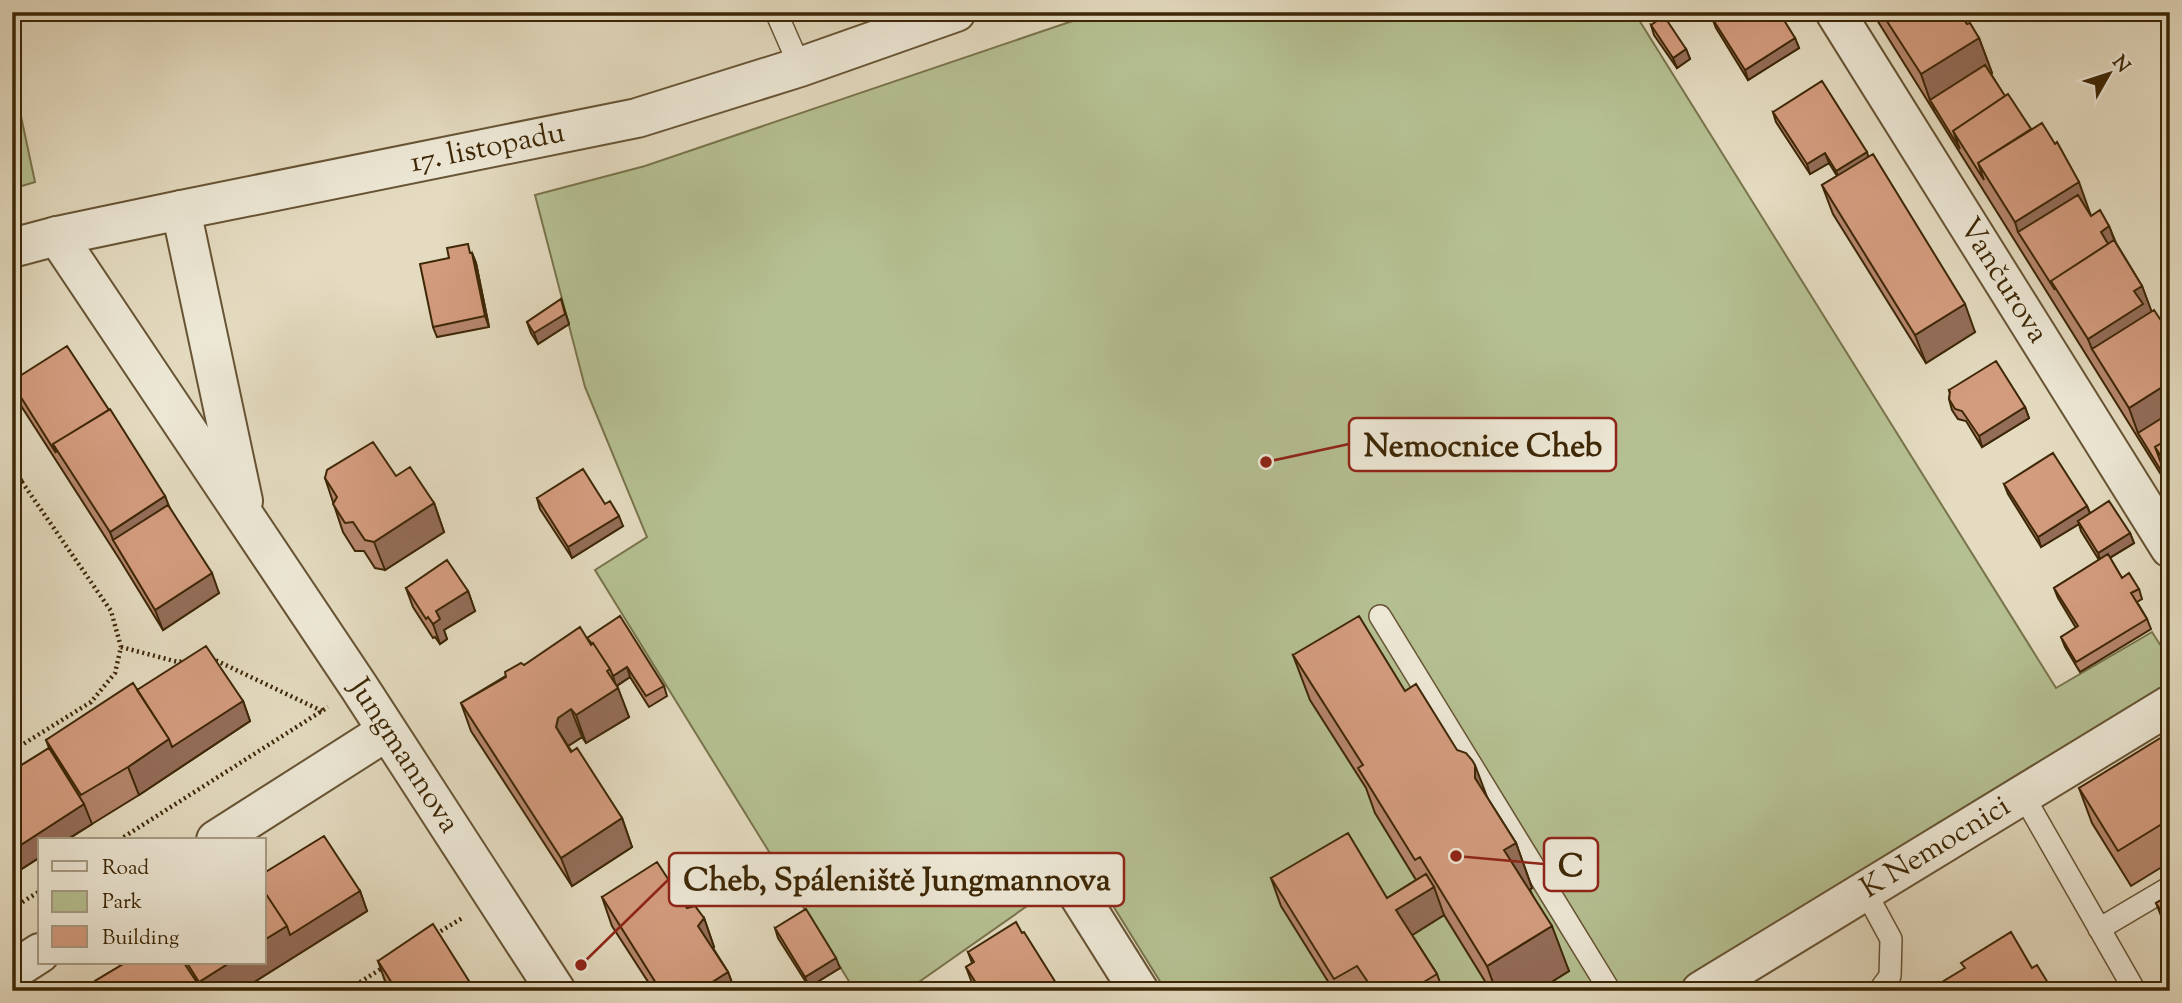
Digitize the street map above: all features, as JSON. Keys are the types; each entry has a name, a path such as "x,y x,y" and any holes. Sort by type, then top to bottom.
{"street":[{"name":"17. listopadu","path":"12,248 181,210 637,118 800,67 956,12"},
{"name":"Vančurova","path":"1835,12 2170,548"},
{"name":"Jungmannova","path":"181,210 248,523"},
{"name":"Jungmannova","path":"58,236 359,687 556,991"},
{"name":"K Nemocnici","path":"1701,991 2170,705"},
{"path":"219,838 387,730"},
{"path":"1071,883 1139,991"},
{"path":"12,971 38,954"}],"lane":[{"path":"776,12 800,67"},
{"path":"1380,616 1610,991"},
{"path":"2023,795 2136,991"},
{"path":"2099,929 2170,887"},
{"path":"1865,891 1891,939 1890,975 1879,991"}],"path":[{"path":"12,464 111,611 121,647 115,673 91,702 12,751"},
{"path":"12,487 22,482"},
{"path":"121,647 178,662 189,661"},
{"path":"200,659 212,657 322,711"},
{"path":"122,838 359,687"},
{"path":"12,908 38,892"},
{"path":"426,940 495,897"},
{"path":"346,991 392,962"}],"green space":[{"path":"1099,12 1634,12 2056,688 2152,632 2170,660 2170,705 1701,991 1166,991 1087,864 906,991 855,991 595,570 647,537 585,387 535,195 645,166"},
{"path":"12,74 35,182 12,189"}],"building":[{"path":"1721,12 1779,12 1795,38 1745,70 1712,18"},
{"path":"1881,12 1959,12 1979,38 1921,74"},
{"path":"1664,16 1686,49 1673,58 1651,25"},
{"path":"1985,65 2005,96 1953,131 1960,149 1930,100"},
{"path":"1822,81 1867,152 1836,171 1825,153 1807,164 1773,112"},
{"path":"2008,94 2031,129 1978,163 1984,180 1953,131"},
{"path":"2042,123 2055,144 2057,142 2079,182 2015,222 1978,163"},
{"path":"1873,154 1965,304 1915,335 1822,185"},
{"path":"2078,195 2091,216 2100,210 2109,226 2101,232 2108,244 2051,281 2055,290 2018,232"},
{"path":"2114,240 2142,286 2134,291 2143,304 2088,339 2051,281"},
{"path":"468,244 485,316 433,327 420,264 449,258 447,248"},
{"path":"561,299 565,314 534,333 527,322"},
{"path":"2154,310 2170,334 2170,382 2129,408 2092,349"},
{"path":"67,346 109,410 53,444 56,453 12,381"},
{"path":"1996,361 2025,407 1979,436 1962,411 1955,409 1949,399 1949,390"},
{"path":"110,409 165,496 110,532 53,444"},
{"path":"2170,413 2170,438 2155,447 2168,482 2138,433"},
{"path":"2170,438 2170,470 2155,447"},
{"path":"373,442 396,476 410,467 434,503 374,542 365,540 353,522 345,523 333,504 337,497 325,478 327,470"},
{"path":"2053,453 2087,506 2038,537 2004,484"},
{"path":"583,469 605,504 610,501 619,516 568,547 537,498"},
{"path":"2109,501 2130,533 2098,553 2078,521"},
{"path":"168,505 212,573 155,610 113,540"},
{"path":"2108,554 2122,578 2129,573 2139,589 2131,593 2147,619 2076,662 2061,637 2078,626 2054,588"},
{"path":"447,560 468,591 436,611 440,619 433,624 428,617 426,619 406,588"},
{"path":"620,616 664,686 646,696 627,667 613,676 593,643 587,638"},
{"path":"1359,616 1405,691 1416,684 1457,750 1466,753 1472,760 1475,765 1475,778 1516,843 1504,850 1552,926 1487,966 1420,857 1415,860 1358,768 1363,765 1293,655"},
{"path":"580,627 610,669 607,671 618,688 576,715 571,709 558,718 556,727 571,752 577,748 622,818 561,858 461,703 506,677 505,672 521,663 524,665"},
{"path":"206,646 243,701 172,747 137,690"},
{"path":"133,683 169,739 81,795 46,740"},
{"path":"2162,737 2170,749 2170,819 2118,851 2079,788"},
{"path":"49,748 84,804 13,850 12,771"},
{"path":"1348,833 1387,898 1426,874 1434,887 1396,910 1437,974 1409,991 1374,991 1357,966 1334,979 1271,878"},
{"path":"324,836 360,891 290,935 266,894 266,872"},
{"path":"657,862 687,908 695,906 704,918 698,926 728,972 698,991 661,991 602,897"},
{"path":"266,894 287,926 266,939"},
{"path":"2170,895 2170,925 2156,903"},
{"path":"806,909 836,958 805,977 775,928"},
{"path":"1016,922 1061,991 981,991 966,967 974,962 968,952"},
{"path":"433,924 474,989 471,991 397,991 378,961"},
{"path":"2011,932 2032,968 2037,965 2053,991 1927,991 1965,968 1961,963"},
{"path":"123,964 185,964 202,990 101,991 95,981"},
{"path":"188,964 227,964 199,982"},
{"path":"42,984 46,991 31,991"}],"place":[{"name":"Nemocnice Cheb","path":"1266,462"},
{"name":"C","path":"1456,856"},
{"name":"Cheb, Spáleniště Jungmannova","path":"581,965"}]}
